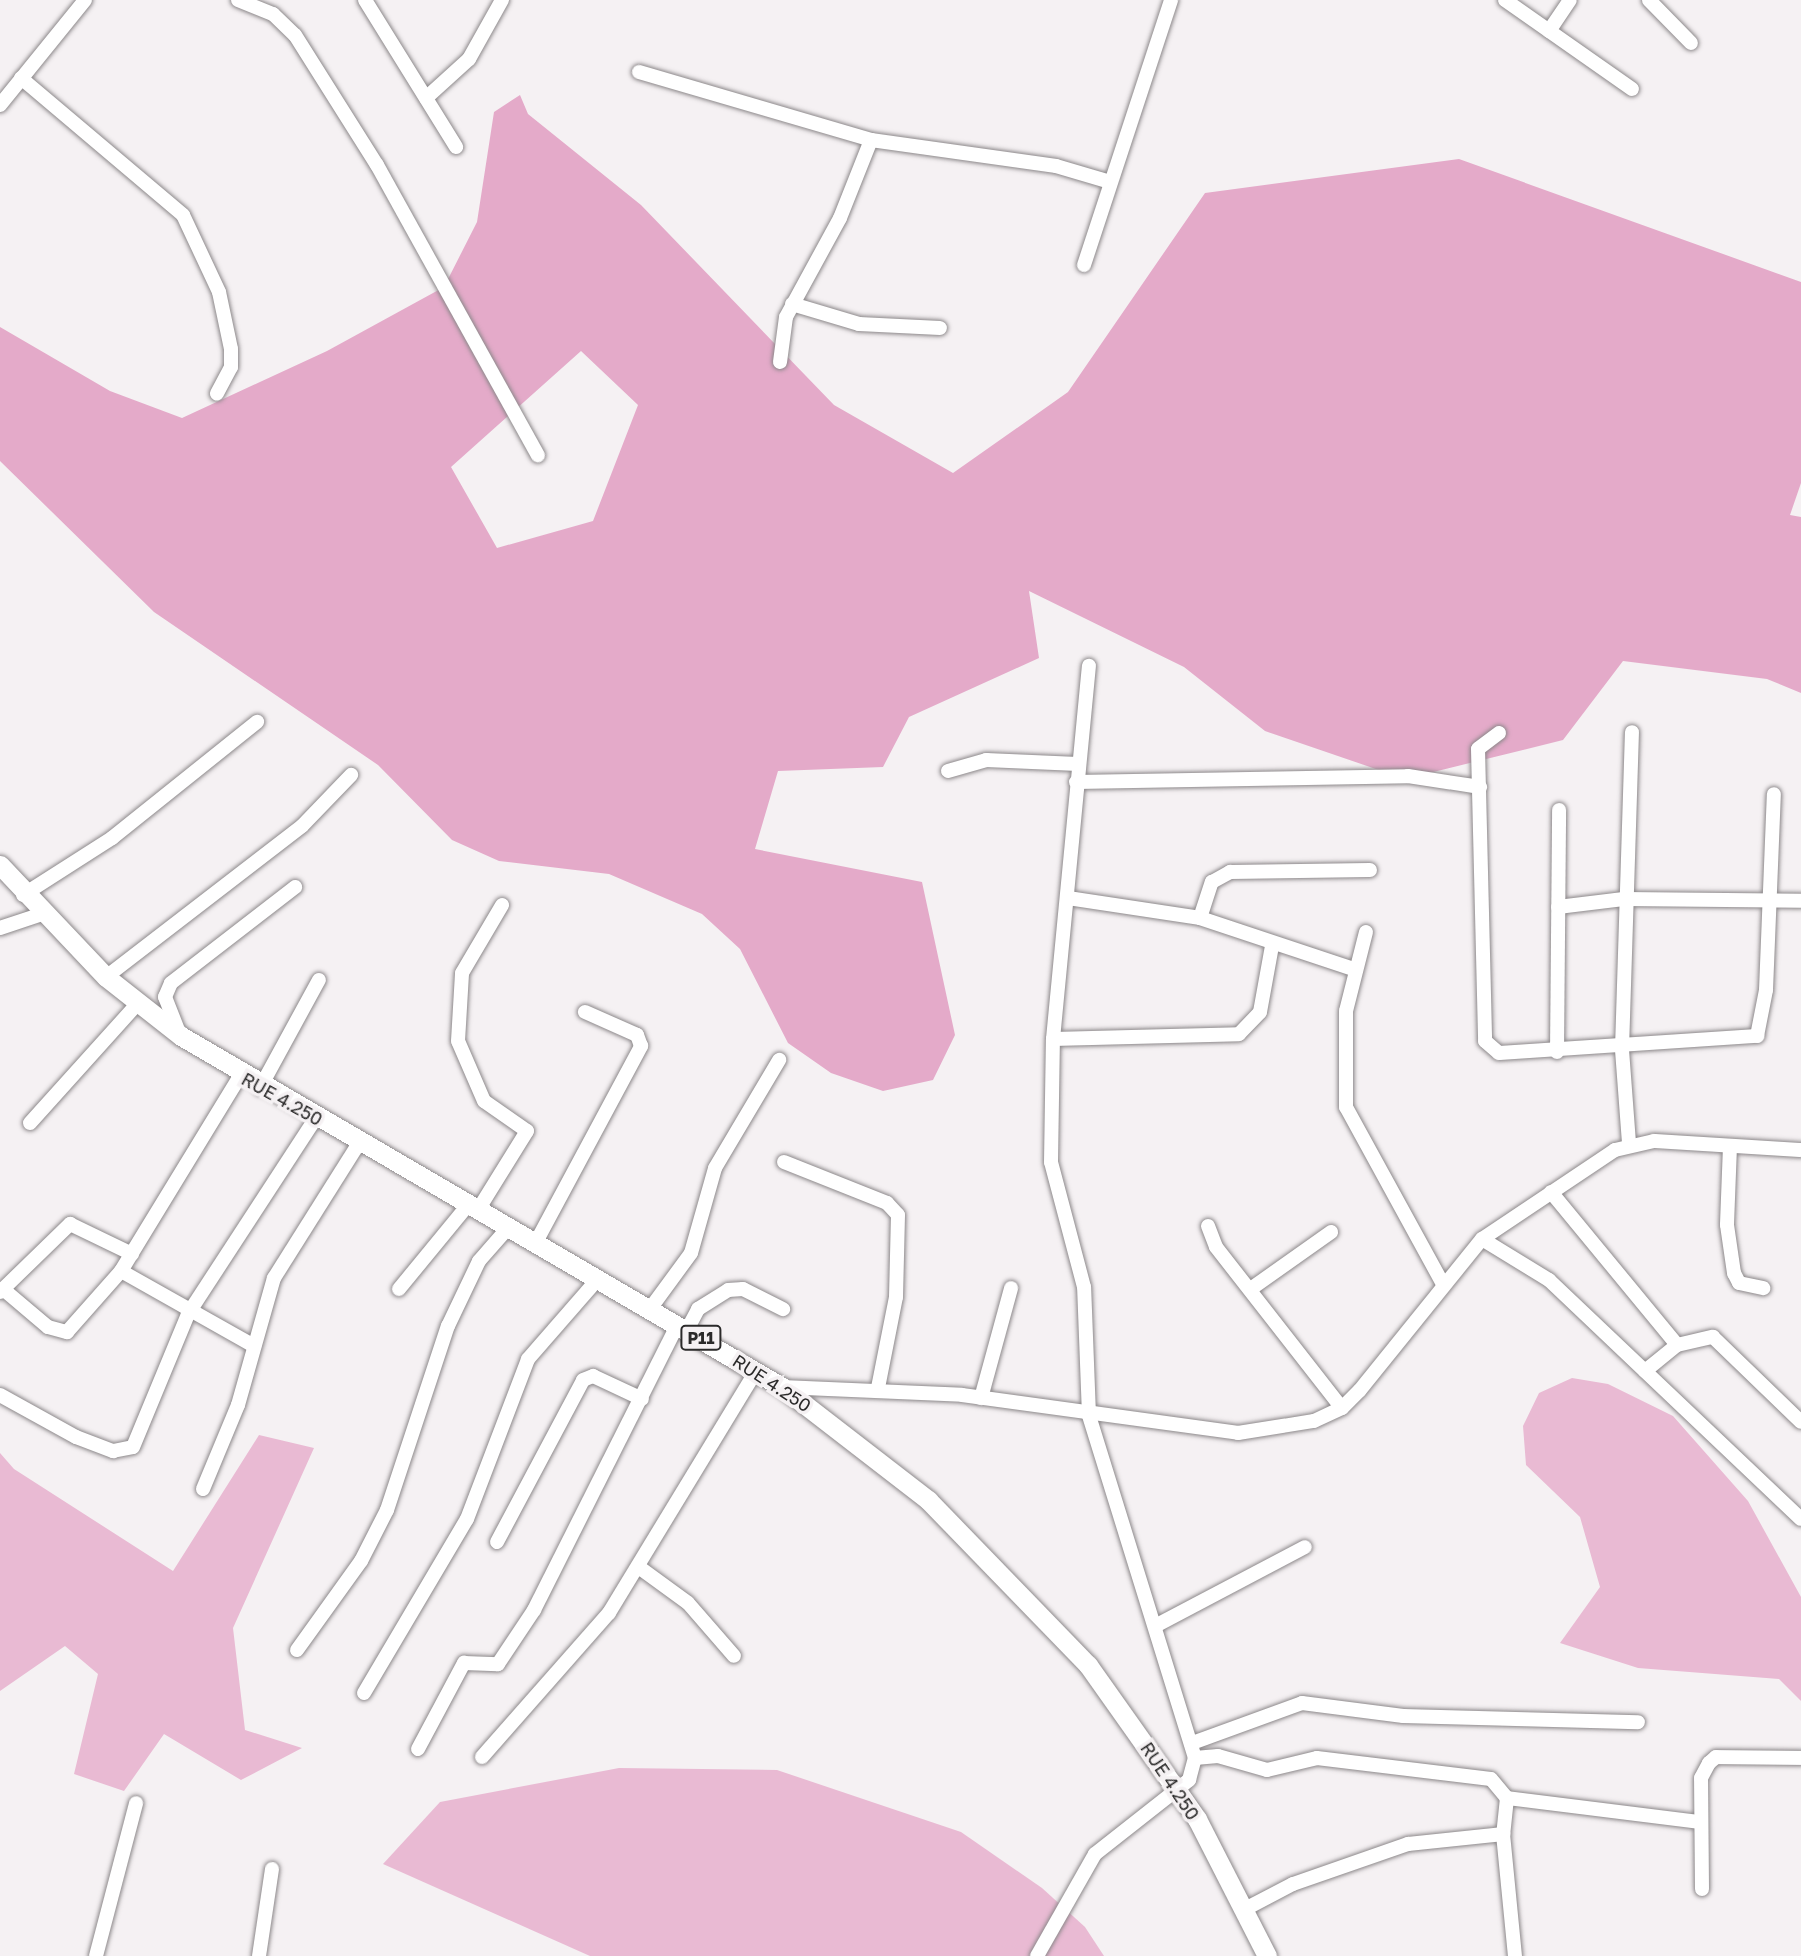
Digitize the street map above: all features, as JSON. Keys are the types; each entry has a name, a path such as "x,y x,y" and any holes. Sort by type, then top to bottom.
{"main road":[{"name":"RUE 4.250","path":"0,865 23,894 106,977 137,1004 240,1076 682,1327 782,1387 864,1446 981,1550 1088,1665 1176,1786 1247,1908 1267,1956"}],"street":[{"path":"0,105 85,0"},
{"path":"238,0 273,14 295,35 377,165 538,454"},
{"path":"365,0 456,147"},
{"path":"426,98 469,59 502,0"},
{"path":"1084,265 1107,181 1171,0"},
{"path":"1505,0 1632,89"},
{"path":"1549,30 1570,0"},
{"path":"1649,0 1691,43"},
{"path":"639,72 872,140 1056,166 1107,181"},
{"path":"21,78 183,215 219,292 231,349 232,367 218,393"},
{"path":"779,362 792,304 840,218 872,140"},
{"path":"792,304 859,324 940,328"},
{"path":"1037,1956 1094,1854 1176,1786 1189,1780 1195,1758 1195,1742 1089,1415 1084,1287 1051,1162 1053,1039 1089,666"},
{"path":"23,894 112,838 257,722"},
{"path":"1629,1143 1622,1049 1624,899 1632,732"},
{"path":"1499,733 1480,743 1479,787 1485,1041 1499,1053 1622,1049 1757,1036 1766,990 1774,794"},
{"path":"948,771 986,760 1078,764"},
{"path":"106,977 302,826 351,775"},
{"path":"1076,782 1408,776 1479,787"},
{"path":"1557,1052 1559,810"},
{"path":"1200,918 1212,882 1230,872 1370,870"},
{"path":"181,1036 165,997 171,983 296,887"},
{"path":"1068,898 1200,918 1272,946 1356,970"},
{"path":"1558,907 1624,899 1768,903 1801,901"},
{"path":"399,1289 473,1207 527,1131 484,1101 458,1041 462,973 502,905"},
{"path":"0,928 42,914"},
{"path":"1366,932 1356,970 1343,1056 1348,1114 1369,1139 1442,1282"},
{"path":"1053,1039 1239,1034 1260,1012 1272,946"},
{"path":"260,1088 319,980"},
{"path":"30,1123 137,1004"},
{"path":"536,1244 641,1046 637,1035 585,1012"},
{"path":"650,1309 691,1253 715,1168 779,1060"},
{"path":"131,1254 70,1224 1,1291 48,1327 67,1332 121,1271 240,1076"},
{"path":"0,1395 76,1437 123,1452 133,1447 188,1314 316,1118"},
{"path":"203,1489 238,1405 274,1278 359,1143"},
{"path":"782,1387 878,1388 981,1398 1089,1415 1238,1433 1314,1421 1342,1408 1442,1282 1482,1239 1629,1143 1801,1150"},
{"path":"1730,1146 1727,1225 1734,1273 1739,1283 1763,1288"},
{"path":"784,1162 895,1209 897,1297 878,1388"},
{"path":"1551,1192 1677,1345"},
{"path":"1208,1226 1216,1247 1252,1289 1342,1408"},
{"path":"297,1650 360,1561 387,1510 448,1326 479,1261 508,1228"},
{"path":"1252,1289 1331,1232"},
{"path":"1482,1239 1549,1280 1801,1520"},
{"path":"121,1271 188,1314 254,1346"},
{"path":"364,1693 467,1518 528,1359 597,1280"},
{"path":"981,1398 1011,1287"},
{"path":"418,1749 464,1663 498,1664 534,1610 682,1327 698,1309 728,1290 743,1289 783,1309"},
{"path":"1646,1371 1677,1345 1702,1336 1723,1343 1801,1422"},
{"path":"482,1757 609,1613 640,1568 756,1371"},
{"path":"497,1542 587,1376 642,1399"},
{"path":"1157,1625 1305,1547"},
{"path":"640,1568 688,1603 734,1656"},
{"path":"1195,1742 1302,1703 1403,1716 1638,1722"},
{"path":"1702,1889 1701,1778 1716,1757 1801,1758"},
{"path":"1195,1758 1228,1758 1267,1770 1317,1758 1492,1779 1507,1798 1700,1822"},
{"path":"1507,1798 1503,1834 1515,1956"},
{"path":"96,1956 136,1803"},
{"path":"1247,1908 1293,1884 1408,1844 1503,1834"},
{"path":"259,1956 272,1869"}],"shaded area":[{"path":"520,95 528,114 641,205 834,405 953,473 1068,392 1205,193 1459,159 1801,282 1801,483 1790,515 1801,517 1801,693 1767,679 1623,661 1563,740 1405,779 1265,731 1184,667 1029,591 1039,658 909,717 883,767 778,771 755,849 922,882 955,1035 933,1080 883,1091 831,1073 788,1043 740,949 702,914 609,874 499,861 452,840 378,765 154,612 0,461 0,327 110,391 182,418 327,351 444,287 477,222 494,112","holes":["581,351 638,405 593,521 497,548 451,467"]},
{"path":"1572,1378 1608,1384 1673,1416 1748,1501 1801,1597 1801,1701 1779,1679 1638,1668 1560,1643 1600,1587 1580,1517 1526,1465 1523,1426 1539,1393"},
{"path":"259,1435 314,1448 233,1628 245,1730 302,1748 241,1780 164,1734 124,1791 74,1774 98,1674 65,1646 0,1691 0,1453 14,1469 173,1571"},
{"path":"619,1768 777,1770 961,1832 1042,1888 1085,1927 1104,1956 590,1956 383,1864 440,1802"}]}
